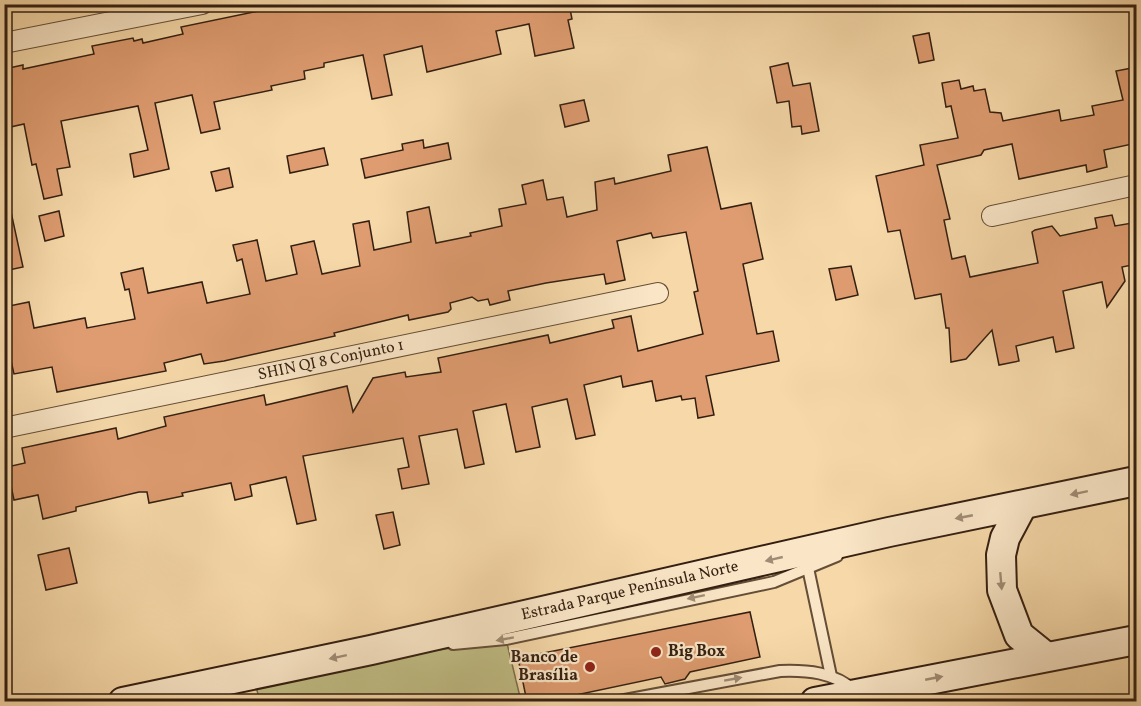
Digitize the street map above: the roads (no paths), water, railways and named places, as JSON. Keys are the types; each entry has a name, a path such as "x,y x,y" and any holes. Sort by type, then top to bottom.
{"main road":[{"name":"Estrada Parque Península Norte","path":"123,702 371,650 889,532 1137,481"},
{"path":"1022,506 1005,538 1001,555 1002,590 1019,635 1045,656"},
{"path":"815,702 1137,640"},
{"path":"226,681 246,702"}],"street":[{"path":"4,43 202,4"},
{"path":"992,216 1137,185"},
{"name":"SHIN QI 8 Conjunto 1","path":"4,428 658,293"}],"lane":[{"path":"371,650 506,639 774,582 889,532"},
{"path":"808,568 831,676"},
{"path":"614,702 780,671 804,670 831,676 857,693"}],"place":[{"name":"Big Box","path":"656,652"},
{"name":"Banco de Brasília","path":"590,667"}]}
